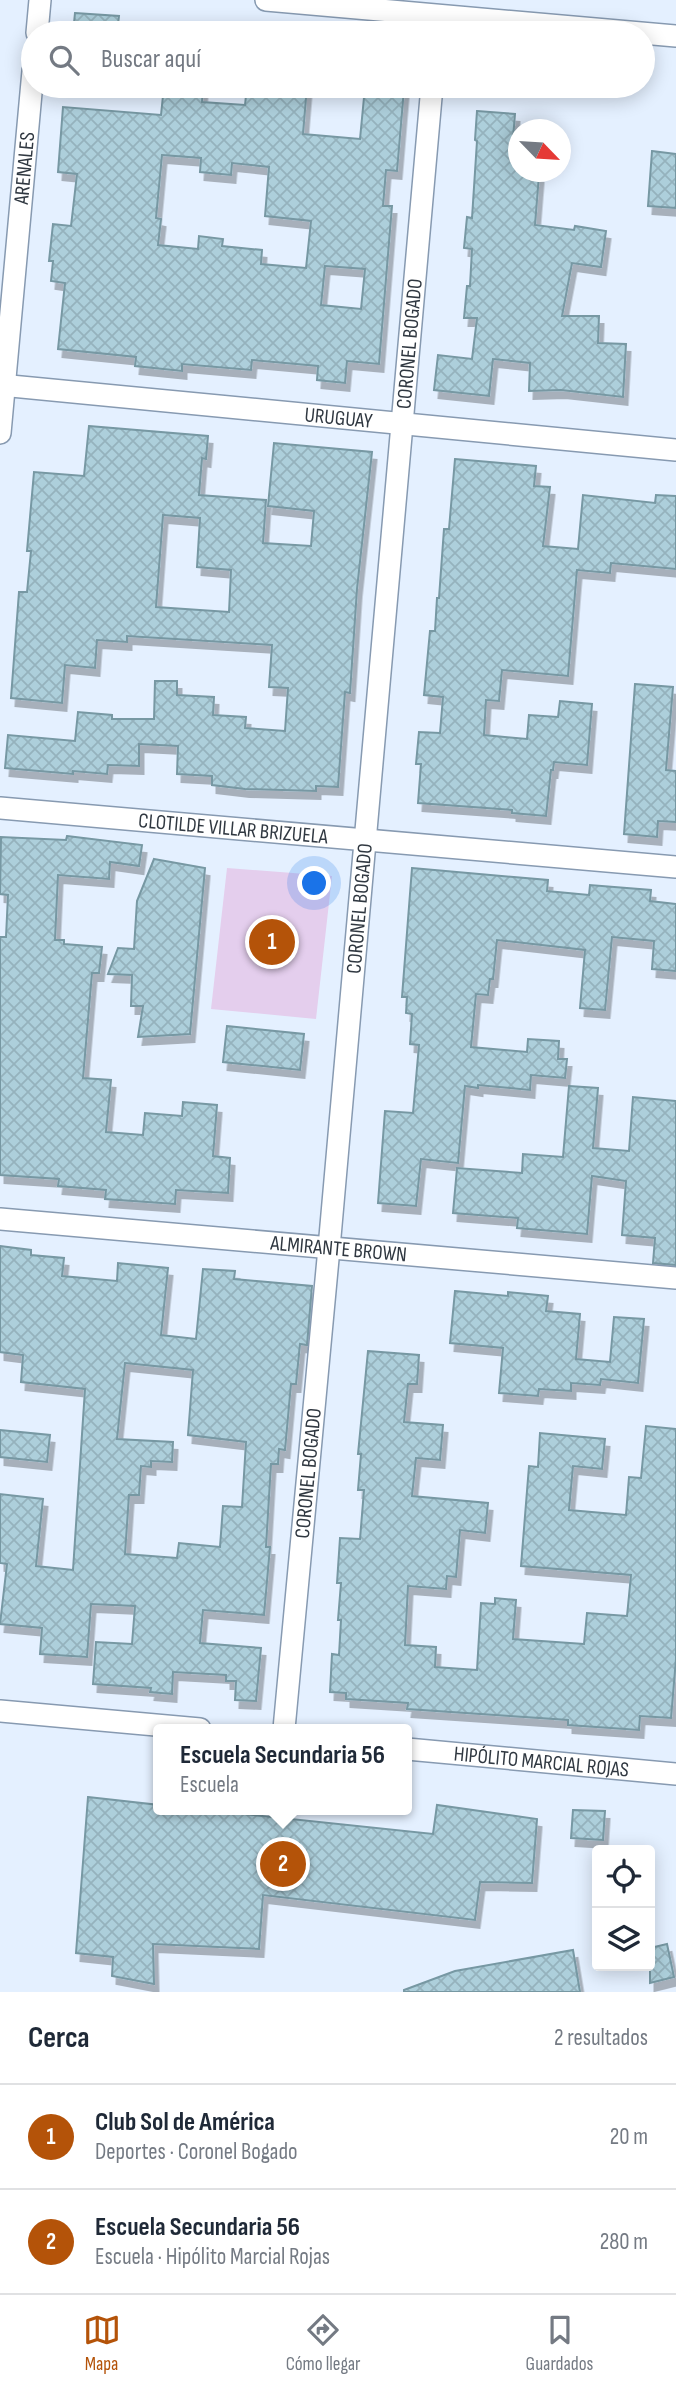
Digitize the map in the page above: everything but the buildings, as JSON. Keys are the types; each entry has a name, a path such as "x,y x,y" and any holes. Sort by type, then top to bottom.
{"street":[{"path":"38,21 40,0"},
{"path":"266,0 498,21"},
{"path":"655,34 676,36"},
{"name":"ARENALES","path":"0,433 2,385 30,98"},
{"name":"CORONEL BOGADO","path":"284,1724 431,98"},
{"name":"URUGUAY","path":"2,385 676,450"},
{"name":"CLOTILDE VILLAR BRIZUELA","path":"0,808 676,867"},
{"name":"ALMIRANTE BROWN","path":"0,1219 676,1278"},
{"path":"0,1711 153,1725"},
{"name":"HIPÓLITO MARCIAL ROJAS","path":"412,1749 676,1774"}],"shaded area":[{"path":"227,868 332,876 316,1019 211,1009"}],"place":[{"name":"Club Sol de América","path":"272,942"},
{"name":"Escuela Secundaria 56","path":"283,1864"}]}
